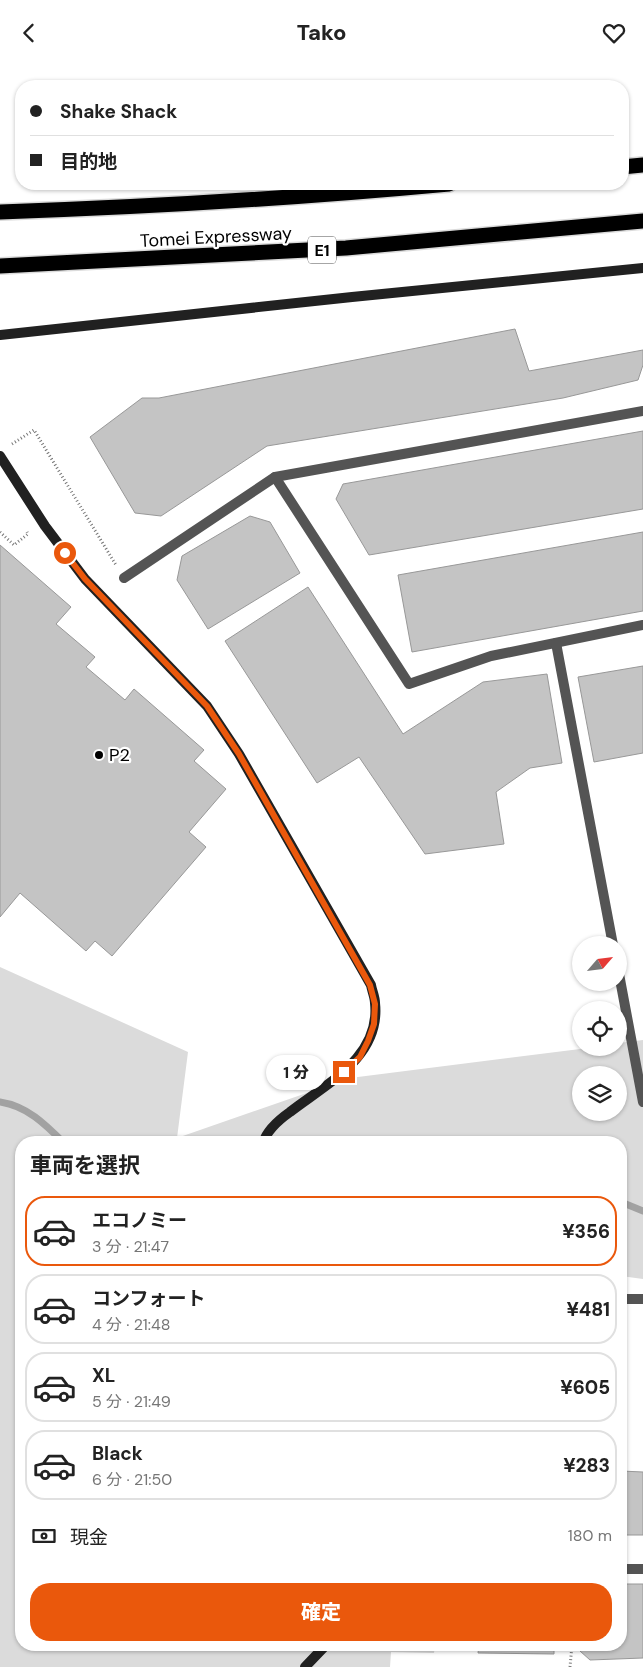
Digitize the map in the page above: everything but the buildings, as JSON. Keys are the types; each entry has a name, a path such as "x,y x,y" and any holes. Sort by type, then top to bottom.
{"highway":[{"path":"629,166 643,165"},
{"name":"Tomei Expressway","path":"0,212 153,207 384,190"},
{"name":"Tomei Expressway","path":"0,266 346,248 643,221"}],"street":[{"path":"0,335 342,298 643,269"},
{"path":"124,578 276,477 643,411"},
{"path":"0,456 45,526 85,579 207,706 239,754 370,985 375,1004 374,1024 360,1057 344,1072 284,1117 265,1136"},
{"path":"276,477 409,684 491,656 643,625"},
{"path":"556,643 611,936"},
{"path":"622,991 643,1102"},
{"path":"627,1299 643,1299"},
{"path":"627,1569 643,1569"},
{"path":"305,1667 320,1651"}],"path":[{"path":"7,447 34,430 124,578"},
{"path":"0,532 14,545 28,534 24,526"},
{"path":"570,1667 571,1651"}],"shaded area":[{"path":"0,967 188,1052 177,1136 15,1136 15,1651 434,1651 434,1653 391,1652 390,1667 0,1667"},
{"path":"643,1040 643,1279 627,1277 627,1136 183,1136 350,1078 572,1050 572,1056 627,1056 627,1042"}],"waterway":[{"path":"0,1102 19,1107 43,1123 57,1136"},
{"path":"627,1204 643,1211"}],"place":[{"name":"P2","path":"99,755"}],"route":[{"path":"65,553 85,579 207,706 239,754 351,949 370,985 375,1004 374,1024 360,1057 344,1072"}]}
